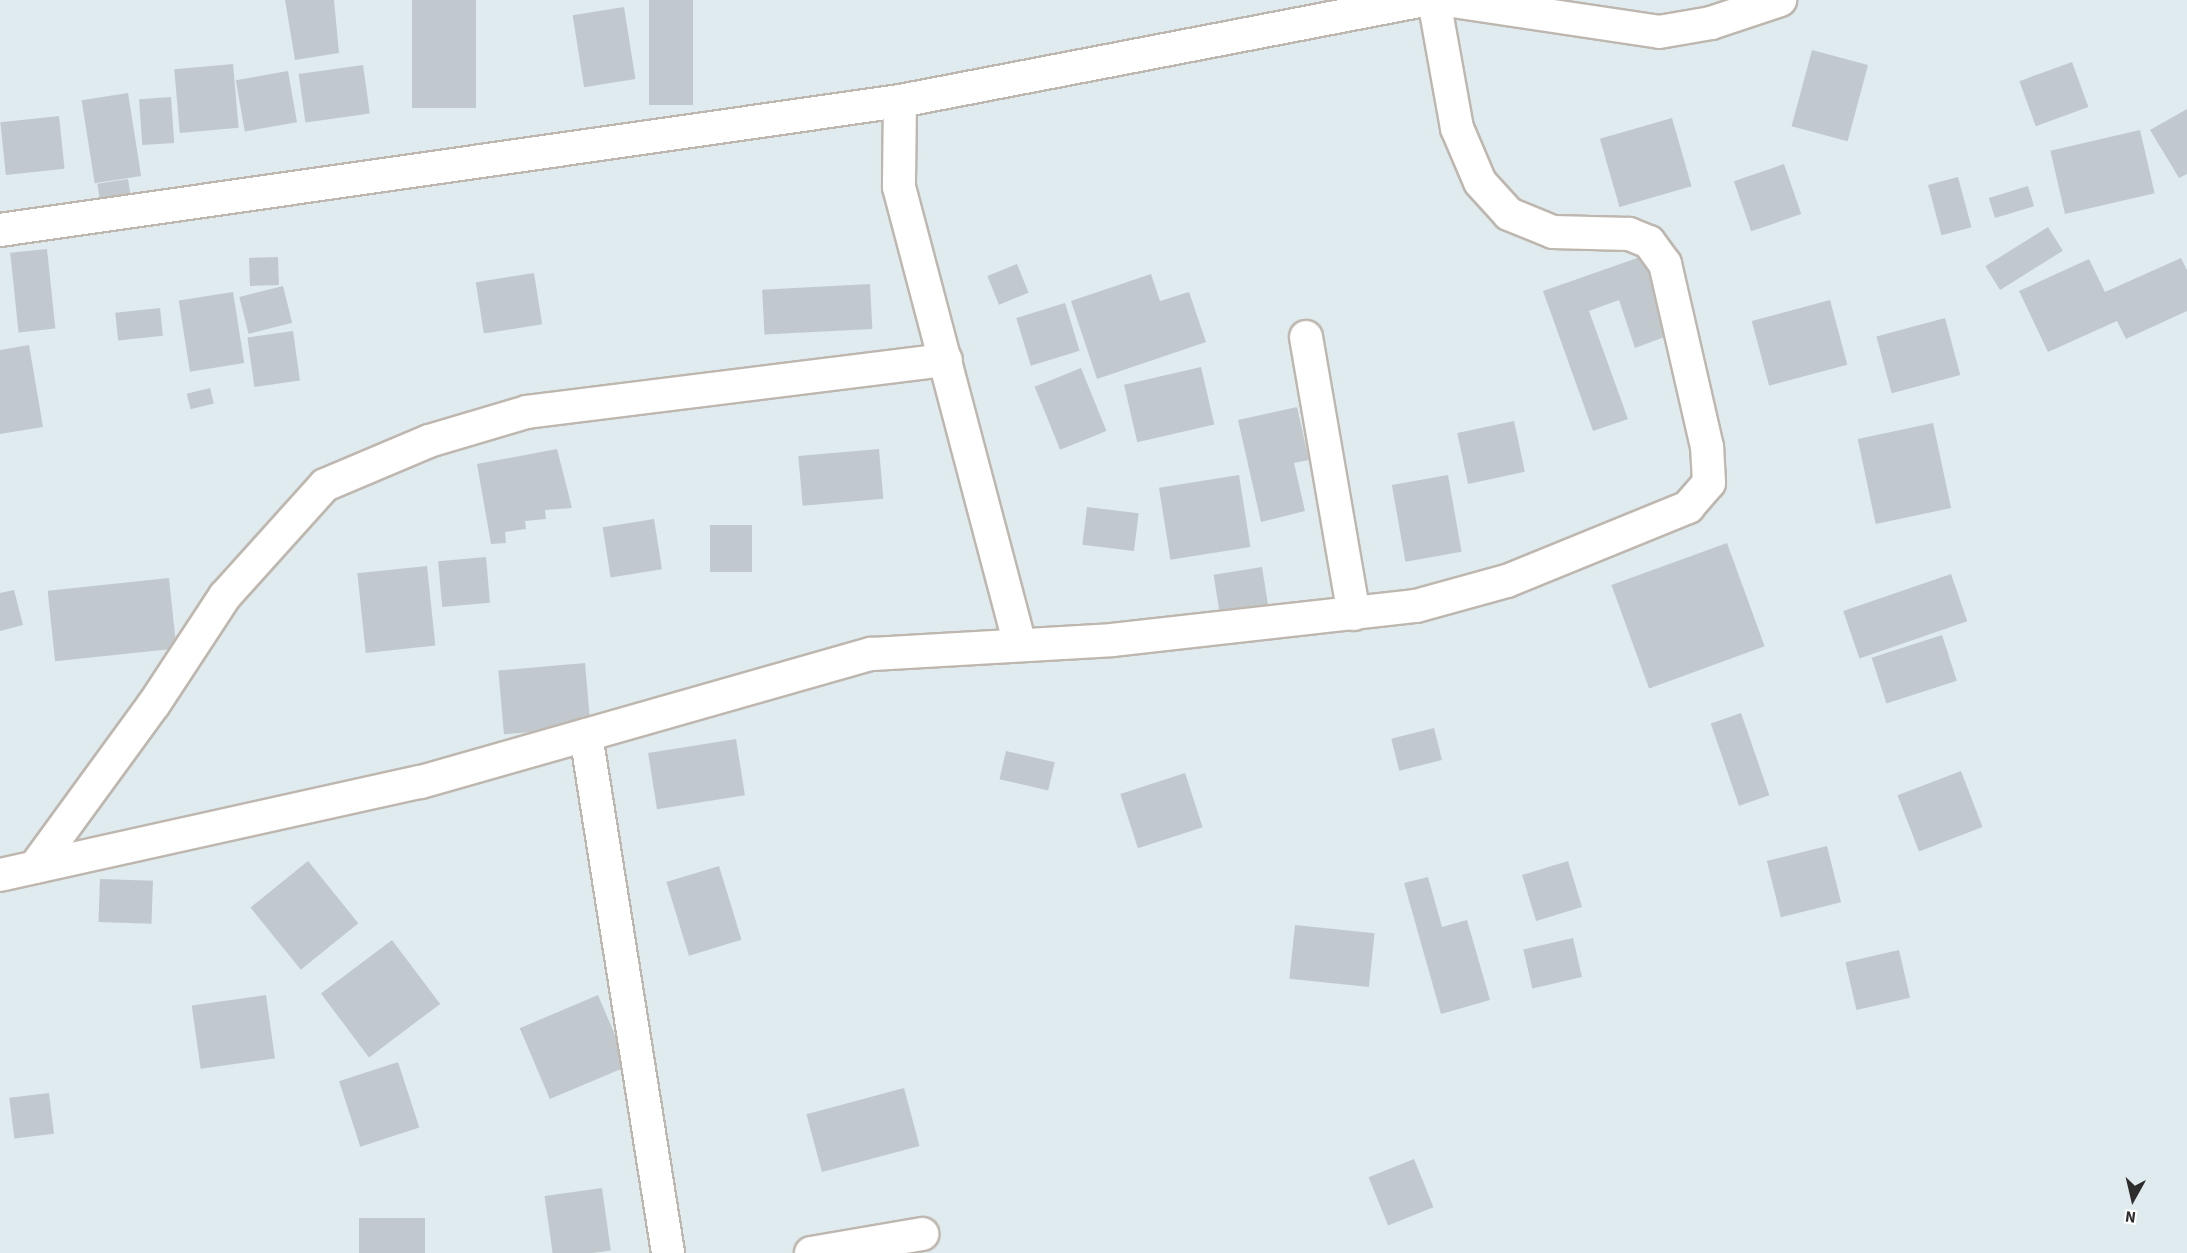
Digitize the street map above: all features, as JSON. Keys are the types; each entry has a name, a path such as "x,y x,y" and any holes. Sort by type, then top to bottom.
{"street":[{"path":"0,230 900,101 1424,0"},
{"path":"0,875 421,782 871,654 1019,642 1112,640 1416,606 1507,581 1688,507 1709,483 1707,447 1665,264 1649,242 1629,234 1553,231 1509,214 1480,182 1457,128 1434,0"},
{"path":"1446,0 1659,32 1712,23 1780,0"},
{"path":"900,101 899,187 1019,642"},
{"path":"1306,337 1354,614"},
{"path":"35,867 154,704 225,596 325,485 429,441 527,412 946,360"},
{"path":"586,735 668,1253"},
{"path":"811,1253 922,1234"}],"building":[{"path":"285,0 334,0 339,53 295,60"},
{"path":"412,0 476,0 476,108 412,108"},
{"path":"649,0 693,0 693,105 649,105"},
{"path":"624,7 635,79 584,87 573,15"},
{"path":"1812,50 1868,65 1848,141 1792,126"},
{"path":"2072,62 2088,107 2036,126 2019,81"},
{"path":"233,64 239,128 180,133 174,69"},
{"path":"363,65 370,114 305,123 299,74"},
{"path":"288,71 297,122 245,131 236,80"},
{"path":"128,93 141,176 95,183 82,100"},
{"path":"171,97 174,143 142,145 139,99"},
{"path":"2187,109 2187,174 2179,178 2150,130"},
{"path":"59,116 65,169 6,175 0,122"},
{"path":"1672,118 1692,186 1619,207 1600,139"},
{"path":"2140,130 2155,193 2065,214 2050,151"},
{"path":"1784,164 1801,214 1751,231 1734,181"},
{"path":"1958,177 1971,227 1942,235 1928,185"},
{"path":"128,179 132,204 101,209 97,184"},
{"path":"2028,186 2034,206 1995,218 1989,198"},
{"path":"2048,227 2063,251 2000,290 1985,266"},
{"path":"47,249 55,329 19,332 10,253"},
{"path":"1643,256 1670,335 1635,348 1619,300 1589,311 1628,419 1593,431 1543,291"},
{"path":"278,257 279,285 250,286 249,258"},
{"path":"2181,258 2187,270 2187,311 2126,339 2117,321 2048,352 2019,291 2089,259 2105,292"},
{"path":"1017,264 1029,293 999,305 987,276"},
{"path":"534,273 542,324 484,334 476,282"},
{"path":"1151,274 1160,301 1189,292 1206,342 1097,379 1071,301"},
{"path":"870,284 872,329 765,335 762,290"},
{"path":"283,286 292,323 249,334 239,297"},
{"path":"233,292 244,363 190,372 179,301"},
{"path":"1830,300 1847,365 1769,386 1752,321"},
{"path":"1065,303 1080,351 1031,366 1016,318"},
{"path":"160,308 163,336 118,341 115,313"},
{"path":"1945,318 1960,375 1892,393 1876,336"},
{"path":"293,331 300,381 254,387 247,337"},
{"path":"29,345 43,427 0,434 0,350"},
{"path":"1201,367 1214,424 1137,442 1124,385"},
{"path":"1081,368 1106,431 1060,450 1035,387"},
{"path":"210,388 214,404 191,409 187,394"},
{"path":"1297,407 1309,460 1294,463 1305,511 1261,522 1238,420"},
{"path":"1514,421 1525,472 1468,484 1457,433"},
{"path":"1933,423 1951,508 1876,524 1858,439"},
{"path":"557,449 572,508 545,510 546,519 525,521 526,529 505,532 506,543 491,544 477,464"},
{"path":"879,449 883,499 803,506 798,456"},
{"path":"1239,475 1250,547 1170,560 1159,488"},
{"path":"1448,475 1462,552 1405,562 1392,485"},
{"path":"1087,507 1139,513 1134,551 1082,545"},
{"path":"654,519 662,569 611,578 603,527"},
{"path":"710,525 752,525 752,572 710,572"},
{"path":"1727,543 1765,646 1649,688 1611,585"},
{"path":"486,557 490,603 442,607 438,561"},
{"path":"427,566 435,646 366,653 357,573"},
{"path":"1262,567 1268,605 1220,612 1214,575"},
{"path":"1951,574 1967,621 1859,658 1843,611"},
{"path":"169,578 176,649 55,661 48,591"},
{"path":"14,590 23,625 0,631 0,593"},
{"path":"1942,635 1957,681 1886,704 1872,658"},
{"path":"585,663 591,727 504,734 498,671"},
{"path":"1741,713 1769,795 1739,806 1711,723"},
{"path":"1434,728 1442,760 1399,771 1391,739"},
{"path":"736,739 745,795 657,809 648,753"},
{"path":"1006,751 1055,762 1048,791 999,779"},
{"path":"1961,771 1983,827 1919,851 1898,795"},
{"path":"1185,773 1203,827 1138,848 1120,794"},
{"path":"1827,846 1841,902 1781,917 1767,861"},
{"path":"308,861 358,923 301,970 250,908"},
{"path":"1568,861 1582,907 1536,921 1522,875"},
{"path":"719,866 742,940 689,956 666,882"},
{"path":"1428,877 1442,927 1467,920 1490,1000 1441,1014 1404,883"},
{"path":"100,879 153,881 151,924 98,922"},
{"path":"1295,925 1375,933 1369,987 1289,979"},
{"path":"1573,938 1582,977 1532,988 1523,949"},
{"path":"392,940 440,1004 369,1057 321,994"},
{"path":"1899,950 1910,998 1856,1010 1845,962"},
{"path":"266,995 275,1058 201,1069 192,1005"},
{"path":"598,995 628,1066 550,1099 520,1028"},
{"path":"398,1062 419,1128 360,1147 339,1081"},
{"path":"904,1088 920,1146 822,1172 806,1114"},
{"path":"49,1093 54,1134 14,1139 9,1098"},
{"path":"1414,1159 1433,1207 1388,1226 1369,1177"},
{"path":"602,1188 611,1250 553,1253 545,1196"},
{"path":"359,1218 425,1218 425,1253 359,1253"}]}
